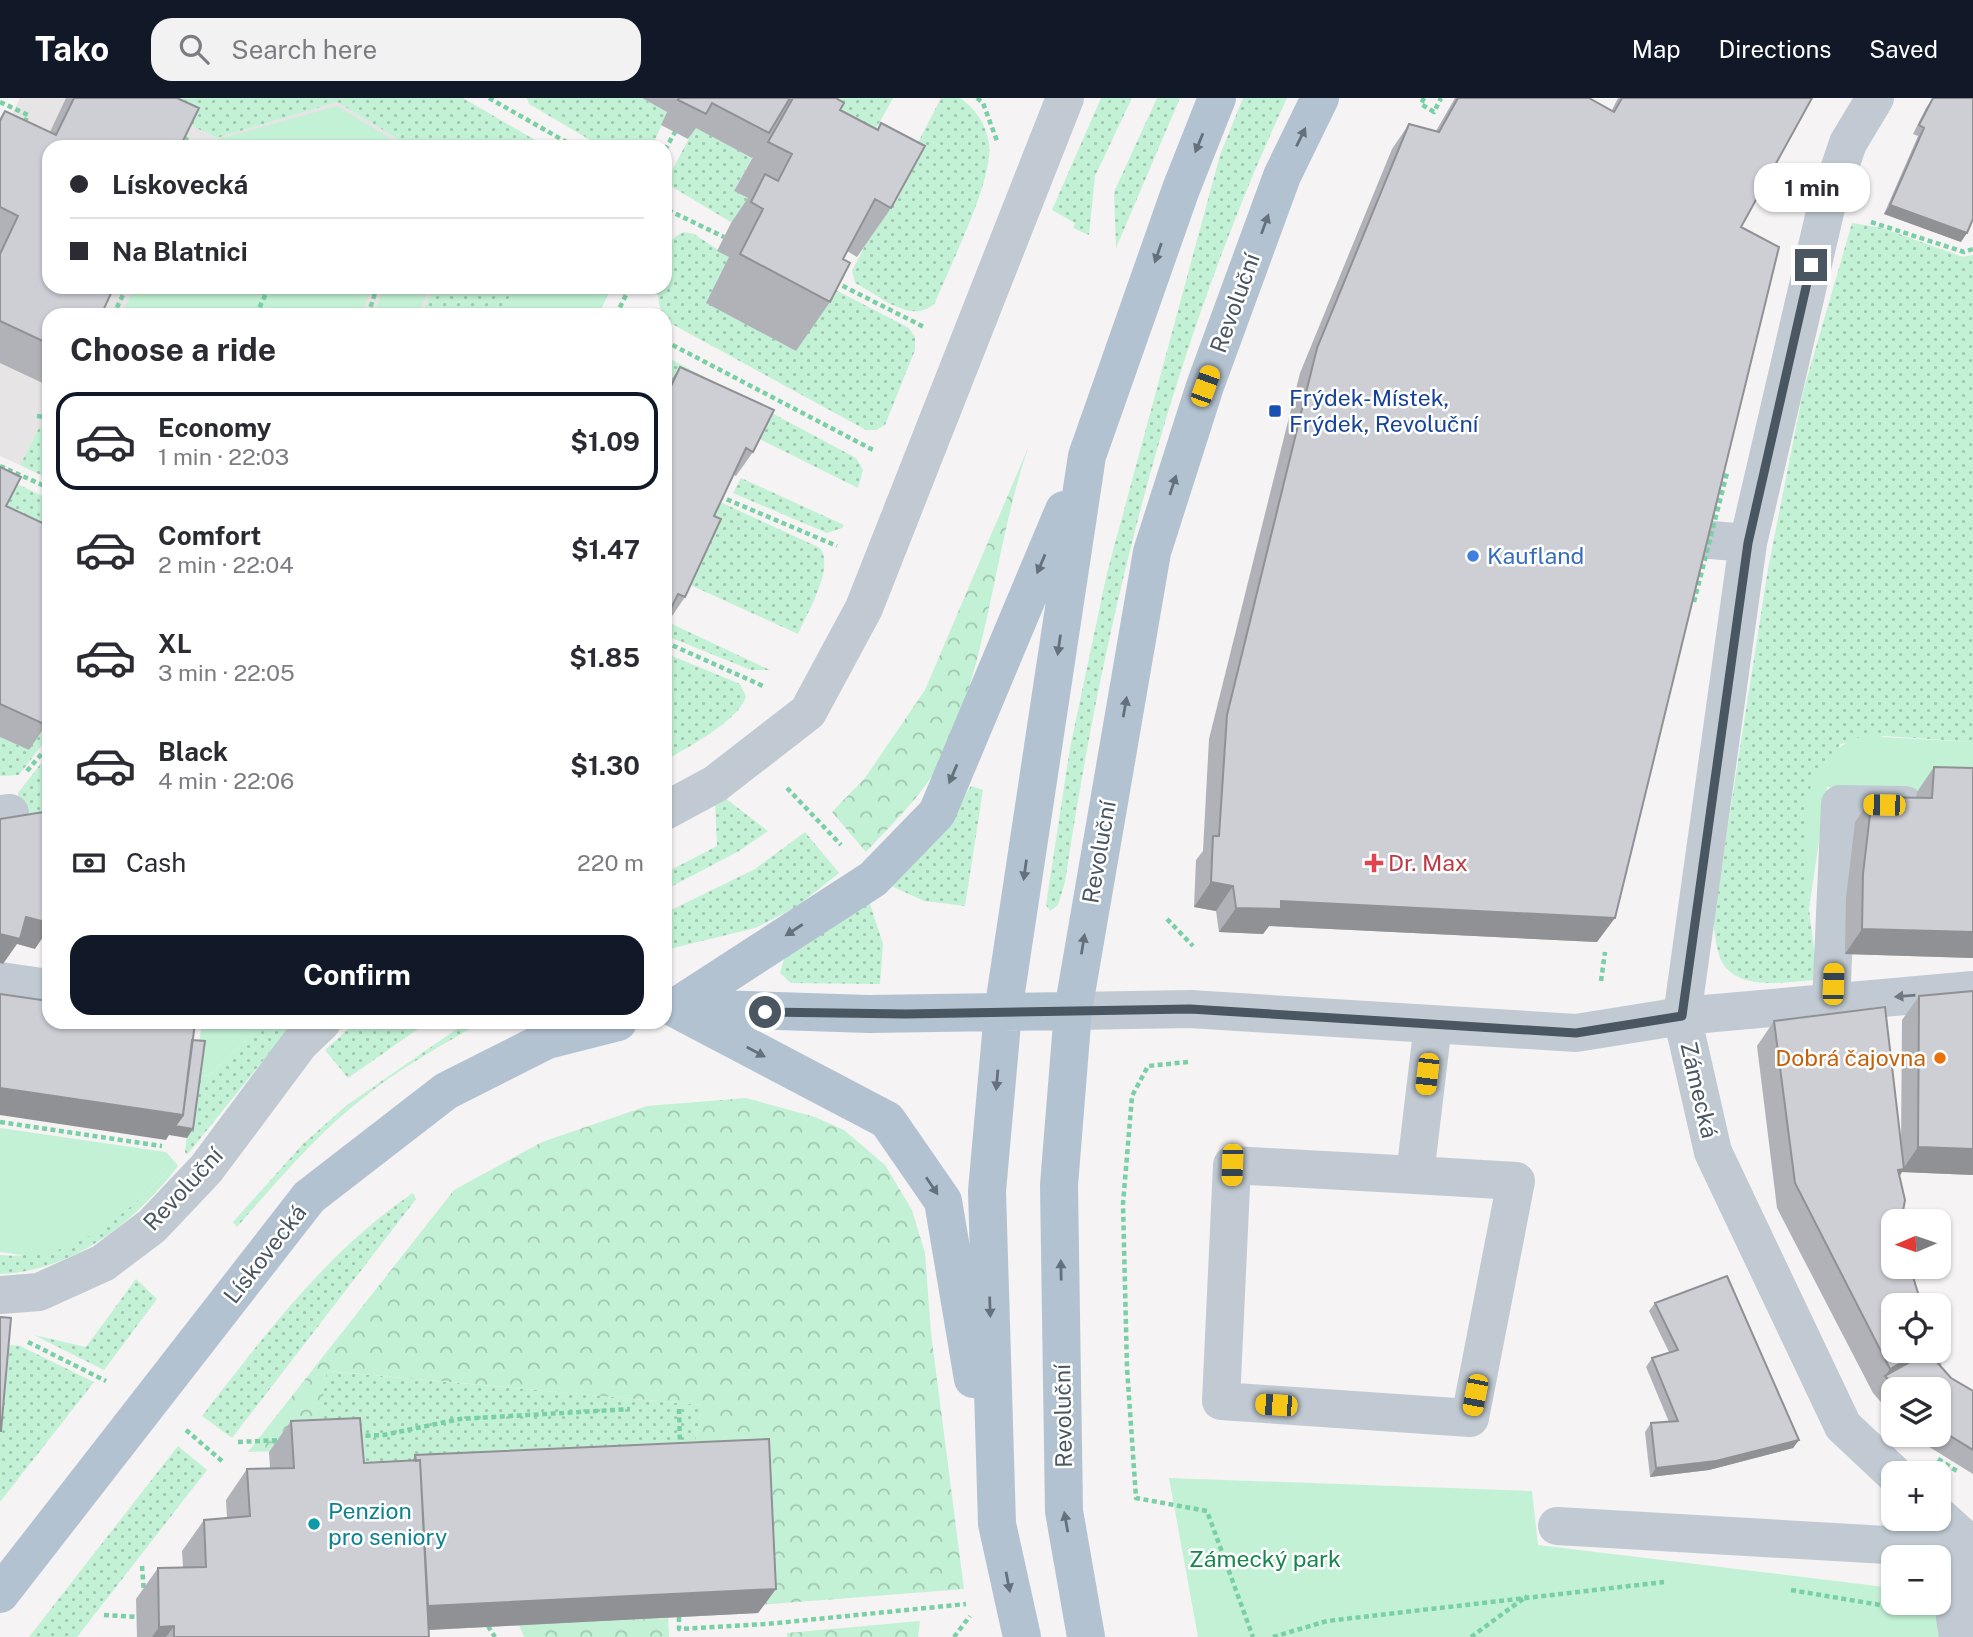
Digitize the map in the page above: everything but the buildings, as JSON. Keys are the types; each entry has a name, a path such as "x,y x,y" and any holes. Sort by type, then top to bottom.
{"main road":[{"path":"672,1008 873,879 937,813 1087,456 1181,189 1217,98"},
{"name":"Revoluční","path":"1086,1637 1064,1511 1059,1185 1073,1011 1152,552 1205,386 1278,188 1320,98"},
{"path":"997,1524 987,1191 1003,1012 1087,456"},
{"path":"672,1009 802,1013 1073,1011"},
{"path":"672,1010 887,1120 943,1201 997,1524 1022,1637"},
{"name":"Lískovecká","path":"0,1594 309,1197 446,1091 547,1040 590,1029"}],"street":[{"path":"1875,98 1848,143 1826,208 1748,543 1682,1016 1973,990"},
{"path":"672,807 715,784 808,712 864,608 1058,101"},
{"path":"1699,539 1748,543"},
{"path":"1831,1003 1840,804 1905,805"},
{"path":"0,981 42,987"},
{"name":"Zámecká","path":"1073,1011 1190,1009 1576,1033 1682,1016 1713,1152 1843,1426 1881,1462"},
{"path":"1415,1175 1433,1024"},
{"name":"Revoluční","path":"0,1295 39,1292 71,1278 103,1263 152,1226 206,1169 300,1043 315,1029"},
{"path":"1232,1165 1415,1175 1516,1181 1470,1418 1221,1401 1232,1165"},
{"path":"1557,1526 1973,1549"},
{"path":"1951,1528 1973,1549"},
{"path":"1956,1627 1973,1559"}],"path":[{"path":"489,98 562,140"},
{"path":"500,105 504,98"},
{"path":"1424,98 1421,104 1434,112 1441,98"},
{"path":"0,102 28,115 18,138"},
{"path":"671,140 675,132"},
{"path":"1826,208 1964,252 1973,249"},
{"path":"672,211 724,237"},
{"path":"827,278 931,331"},
{"path":"672,345 880,453"},
{"path":"37,416 42,417"},
{"path":"0,466 42,485"},
{"path":"1694,602 1727,473"},
{"path":"718,496 844,549"},
{"path":"672,645 771,689"},
{"path":"1167,919 1193,946"},
{"path":"1601,981 1605,952"},
{"path":"1188,1062 1148,1066 1132,1096 1123,1204 1127,1368 1136,1498 1207,1511 1253,1637"},
{"path":"0,1122 163,1146"},
{"path":"23,1340 106,1381"},
{"path":"1938,1363 1949,1376"},
{"path":"344,1437 384,1435 460,1419 630,1409"},
{"path":"679,1409 680,1454"},
{"path":"238,1442 291,1439"},
{"path":"142,1566 144,1599"},
{"path":"1273,1637 1327,1621 1675,1581"},
{"path":"1782,1588 1956,1627"},
{"path":"1471,1637 1528,1596"},
{"path":"679,1617 679,1629 768,1624 979,1603"},
{"path":"954,1637 973,1611"},
{"path":"104,1615 137,1617"},
{"path":"488,1626 495,1637"}],"shaded area":[{"path":"20,98 133,98 217,138 337,102 399,140 42,140 42,294 431,294 424,308 42,308 42,427 40,426 20,465 0,456 0,124 8,122"}],"green space":[{"path":"133,98 463,98 535,140 399,140 337,102 217,138"},
{"path":"527,98 642,98 667,112 655,140 590,140 529,104"},
{"path":"838,98 893,98 851,174 810,151"},
{"path":"941,98 960,98 975,112 988,136 989,159 978,200 935,303 926,309 906,310 855,283 852,271"},
{"path":"1101,98 1132,98 1095,176 1089,235 1073,228 1075,223 1052,210"},
{"path":"1157,98 1180,98 1116,248 1114,192"},
{"path":"1243,98 1287,98 1209,287 1148,482 1100,681 1065,882 1058,905 1050,911 1046,905 1070,748 1107,573 1220,155"},
{"path":"337,106 393,140 216,140"},
{"path":"695,127 752,158 734,191 758,203 744,230 672,187 672,170"},
{"path":"1852,223 1882,228 1963,257 1973,255 1973,742 1884,736 1840,744 1806,823 1809,909 1818,980 1764,983 1739,977 1729,970 1721,960 1713,921 1768,569 1803,392"},
{"path":"684,232 694,234 729,257 824,284 909,328 915,337 915,350 885,425 876,430 866,430 672,324 672,308 660,308 657,294 672,294 672,241"},
{"path":"132,294 369,294 364,308 124,308"},
{"path":"382,294 427,294 420,308 376,308"},
{"path":"431,294 511,294 504,308 424,308"},
{"path":"511,294 608,294 602,308 504,308"},
{"path":"672,360 856,458 863,470 858,488 672,395"},
{"path":"40,426 42,427 42,476 20,465"},
{"path":"1028,448 1016,486 971,682 958,720 943,757 927,783 866,852 832,812 865,778 925,690"},
{"path":"0,476 42,496 42,563 0,536"},
{"path":"741,478 844,525 827,533 733,493"},
{"path":"716,500 820,548 824,557 822,578 798,634 686,583"},
{"path":"672,624 770,670 751,670 672,638"},
{"path":"672,656 740,684 746,696 734,714 699,741 672,757"},
{"path":"42,710 42,745 19,775 0,776 0,737 29,750"},
{"path":"1863,736 1973,742 1973,793 1827,787 1809,909 1805,832 1806,807 1812,784 1822,764 1838,748"},
{"path":"42,762 42,838 26,837 18,793"},
{"path":"971,786 983,790 965,906 924,901 889,885 951,816"},
{"path":"725,798 768,831 739,851 672,886 672,869 717,846 715,800"},
{"path":"805,832 839,873 796,907 755,928 672,948 672,910 755,869"},
{"path":"869,901 883,944 880,984 791,983 780,973 784,959"},
{"path":"201,1029 257,1029 208,1077 195,1073"},
{"path":"257,1029 288,1029 187,1155 185,1152 195,1073 208,1077"},
{"path":"348,1029 418,1029 348,1078 325,1050"},
{"path":"457,1029 470,1029 398,1072 352,1107 306,1150 237,1227 233,1222 303,1144 347,1105"},
{"path":"746,1098 815,1117 844,1130 885,1165 912,1210 925,1253 931,1333 964,1589 758,1605 691,1465 702,1405 327,1371 315,1450 248,1452 454,1190 542,1142 647,1106"},
{"path":"0,1128 166,1152 176,1163 130,1207 92,1235 52,1252 20,1255 0,1252"},
{"path":"176,1163 178,1166 161,1187 101,1240 53,1264 0,1274 0,1255 26,1255 75,1242 119,1215"},
{"path":"413,1193 416,1199 232,1438 202,1416 274,1325 325,1268 382,1216"},
{"path":"136,1279 157,1299 104,1370 34,1335 86,1347"},
{"path":"0,1344 20,1346 94,1382 0,1502"},
{"path":"326,1371 702,1405 691,1465 399,1480 315,1450"},
{"path":"178,1446 207,1470 77,1637 29,1637"},
{"name":"Zámecký park","path":"1169,1478 1532,1491 1538,1545 1881,1587 1881,1615 1951,1615 1951,1595 1973,1600 1973,1637 1198,1637"},
{"path":"668,1618 669,1637 524,1637 519,1625"},
{"path":"920,1621 918,1637 787,1637 787,1633"}],"place":[{"name":"Frýdek-Místek, Frýdek, Revoluční","path":"1275,411"},
{"name":"Kaufland","path":"1473,556"},
{"name":"Dr. Max","path":"1374,863"},
{"name":"Dobrá čajovna","path":"1940,1058"},
{"name":"Penzion pro seniory","path":"314,1524"}],"route":[{"path":"765,1012 906,1014 1190,1009 1576,1033 1682,1016 1748,543 1811,265"}]}
